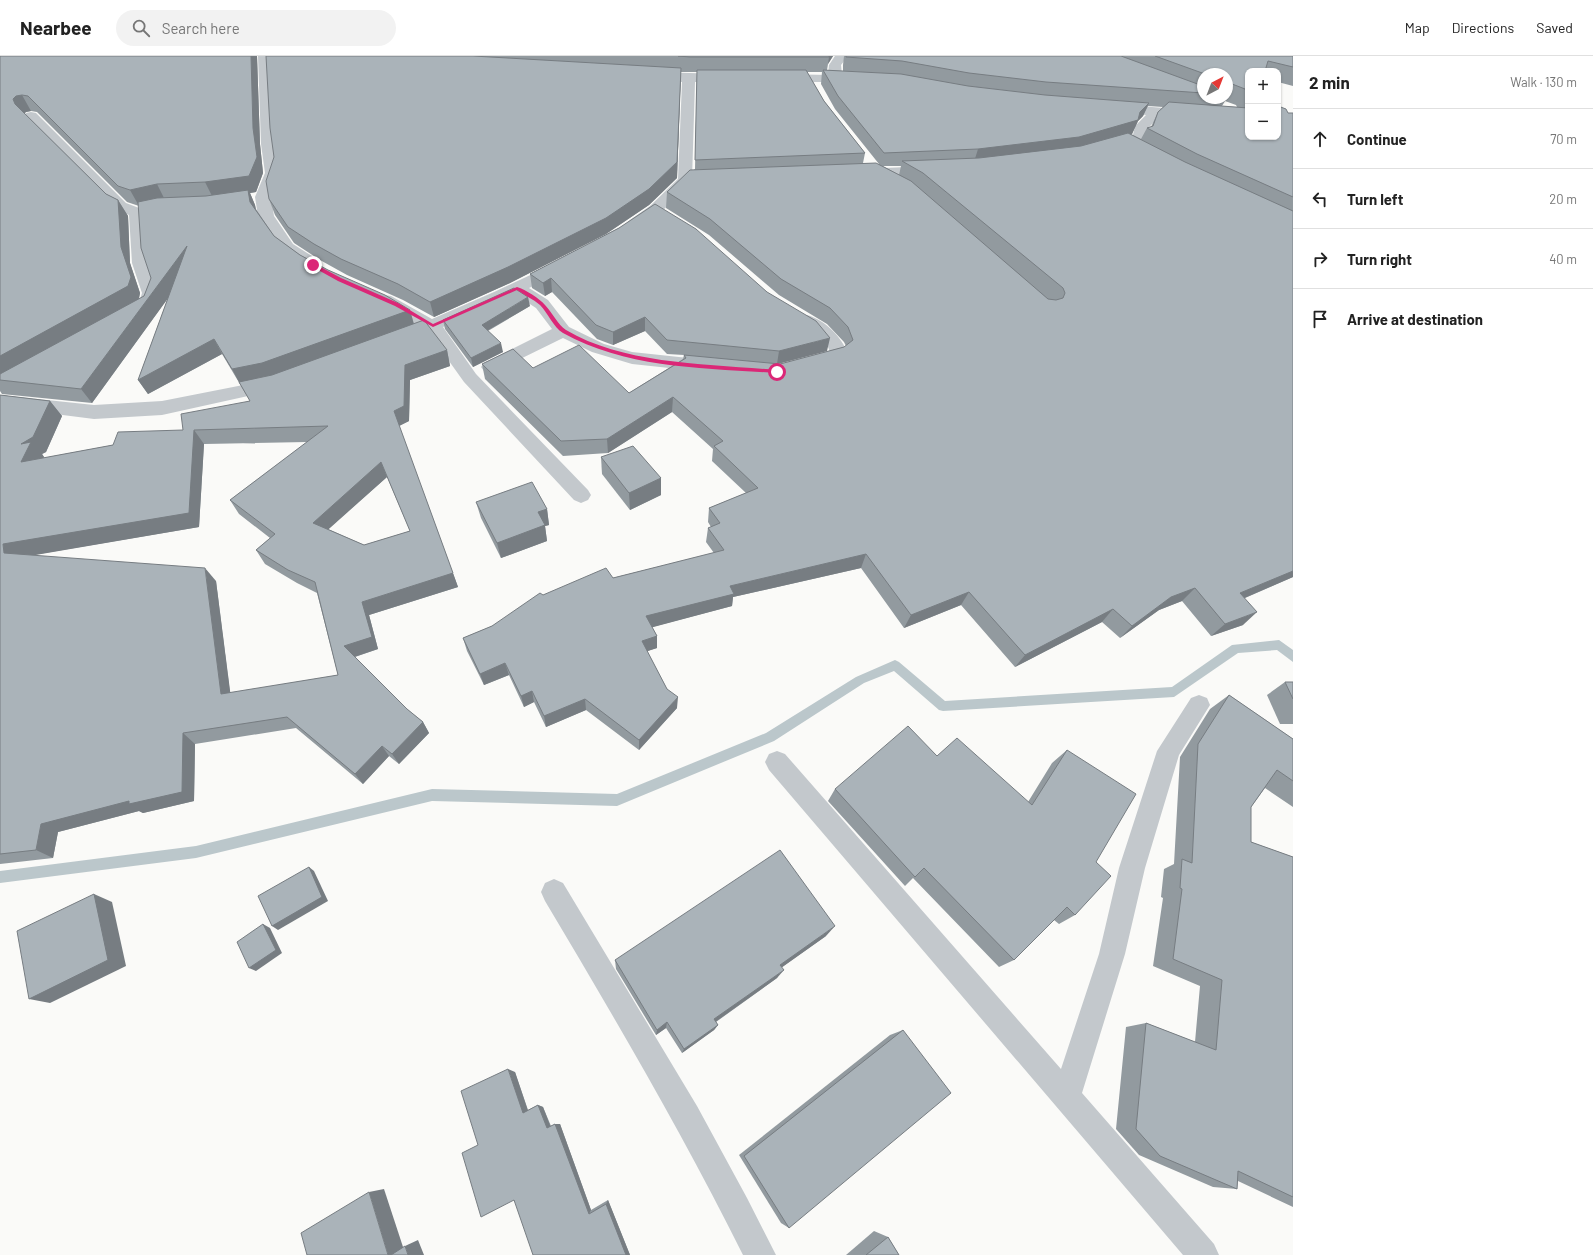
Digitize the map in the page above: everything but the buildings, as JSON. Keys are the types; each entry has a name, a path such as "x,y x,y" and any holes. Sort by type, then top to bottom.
{"street":[{"path":"264,56 268,144 272,173 263,197 266,216 287,247 320,269"},
{"path":"834,78 836,65 842,56"},
{"path":"637,75 689,78 737,78"},
{"path":"625,230 662,214 693,180 689,78"},
{"path":"769,78 812,85 834,78 861,79"},
{"path":"1217,104 1245,115"},
{"path":"1101,107 1245,120"},
{"path":"1095,150 1139,138 1142,126 1157,111"},
{"path":"30,116 121,206 137,213 165,206 184,206"},
{"path":"1123,143 1142,154"},
{"path":"871,167 900,186"},
{"path":"845,173 871,167 944,170"},
{"path":"248,200 263,197"},
{"path":"124,317 146,306 150,293 140,263 137,213"},
{"path":"390,342 433,326 517,288 572,260"},
{"path":"517,288 542,304 563,331 598,348 632,358 723,367"},
{"path":"375,295 433,326 470,378 581,495"},
{"path":"796,315 820,329 837,347 839,354 834,357 800,366"},
{"path":"470,378 563,331"},
{"path":"0,400 94,412 162,408 273,385 288,380"},
{"path":"1067,1096 1112,954 1132,868 1169,751 1199,705"},
{"path":"777,762 1203,1255"},
{"path":"554,892 635,1026 728,1189 760,1255"}],"waterway":[{"path":"0,877 196,852 432,795 617,800 770,737 860,680 895,665 943,706 1174,692 1236,648 1279,645 1293,657"}],"route":[{"path":"313,265 340,280 396,305 433,326 517,288 542,304 563,331 598,348 632,358 701,366 777,372"}]}
